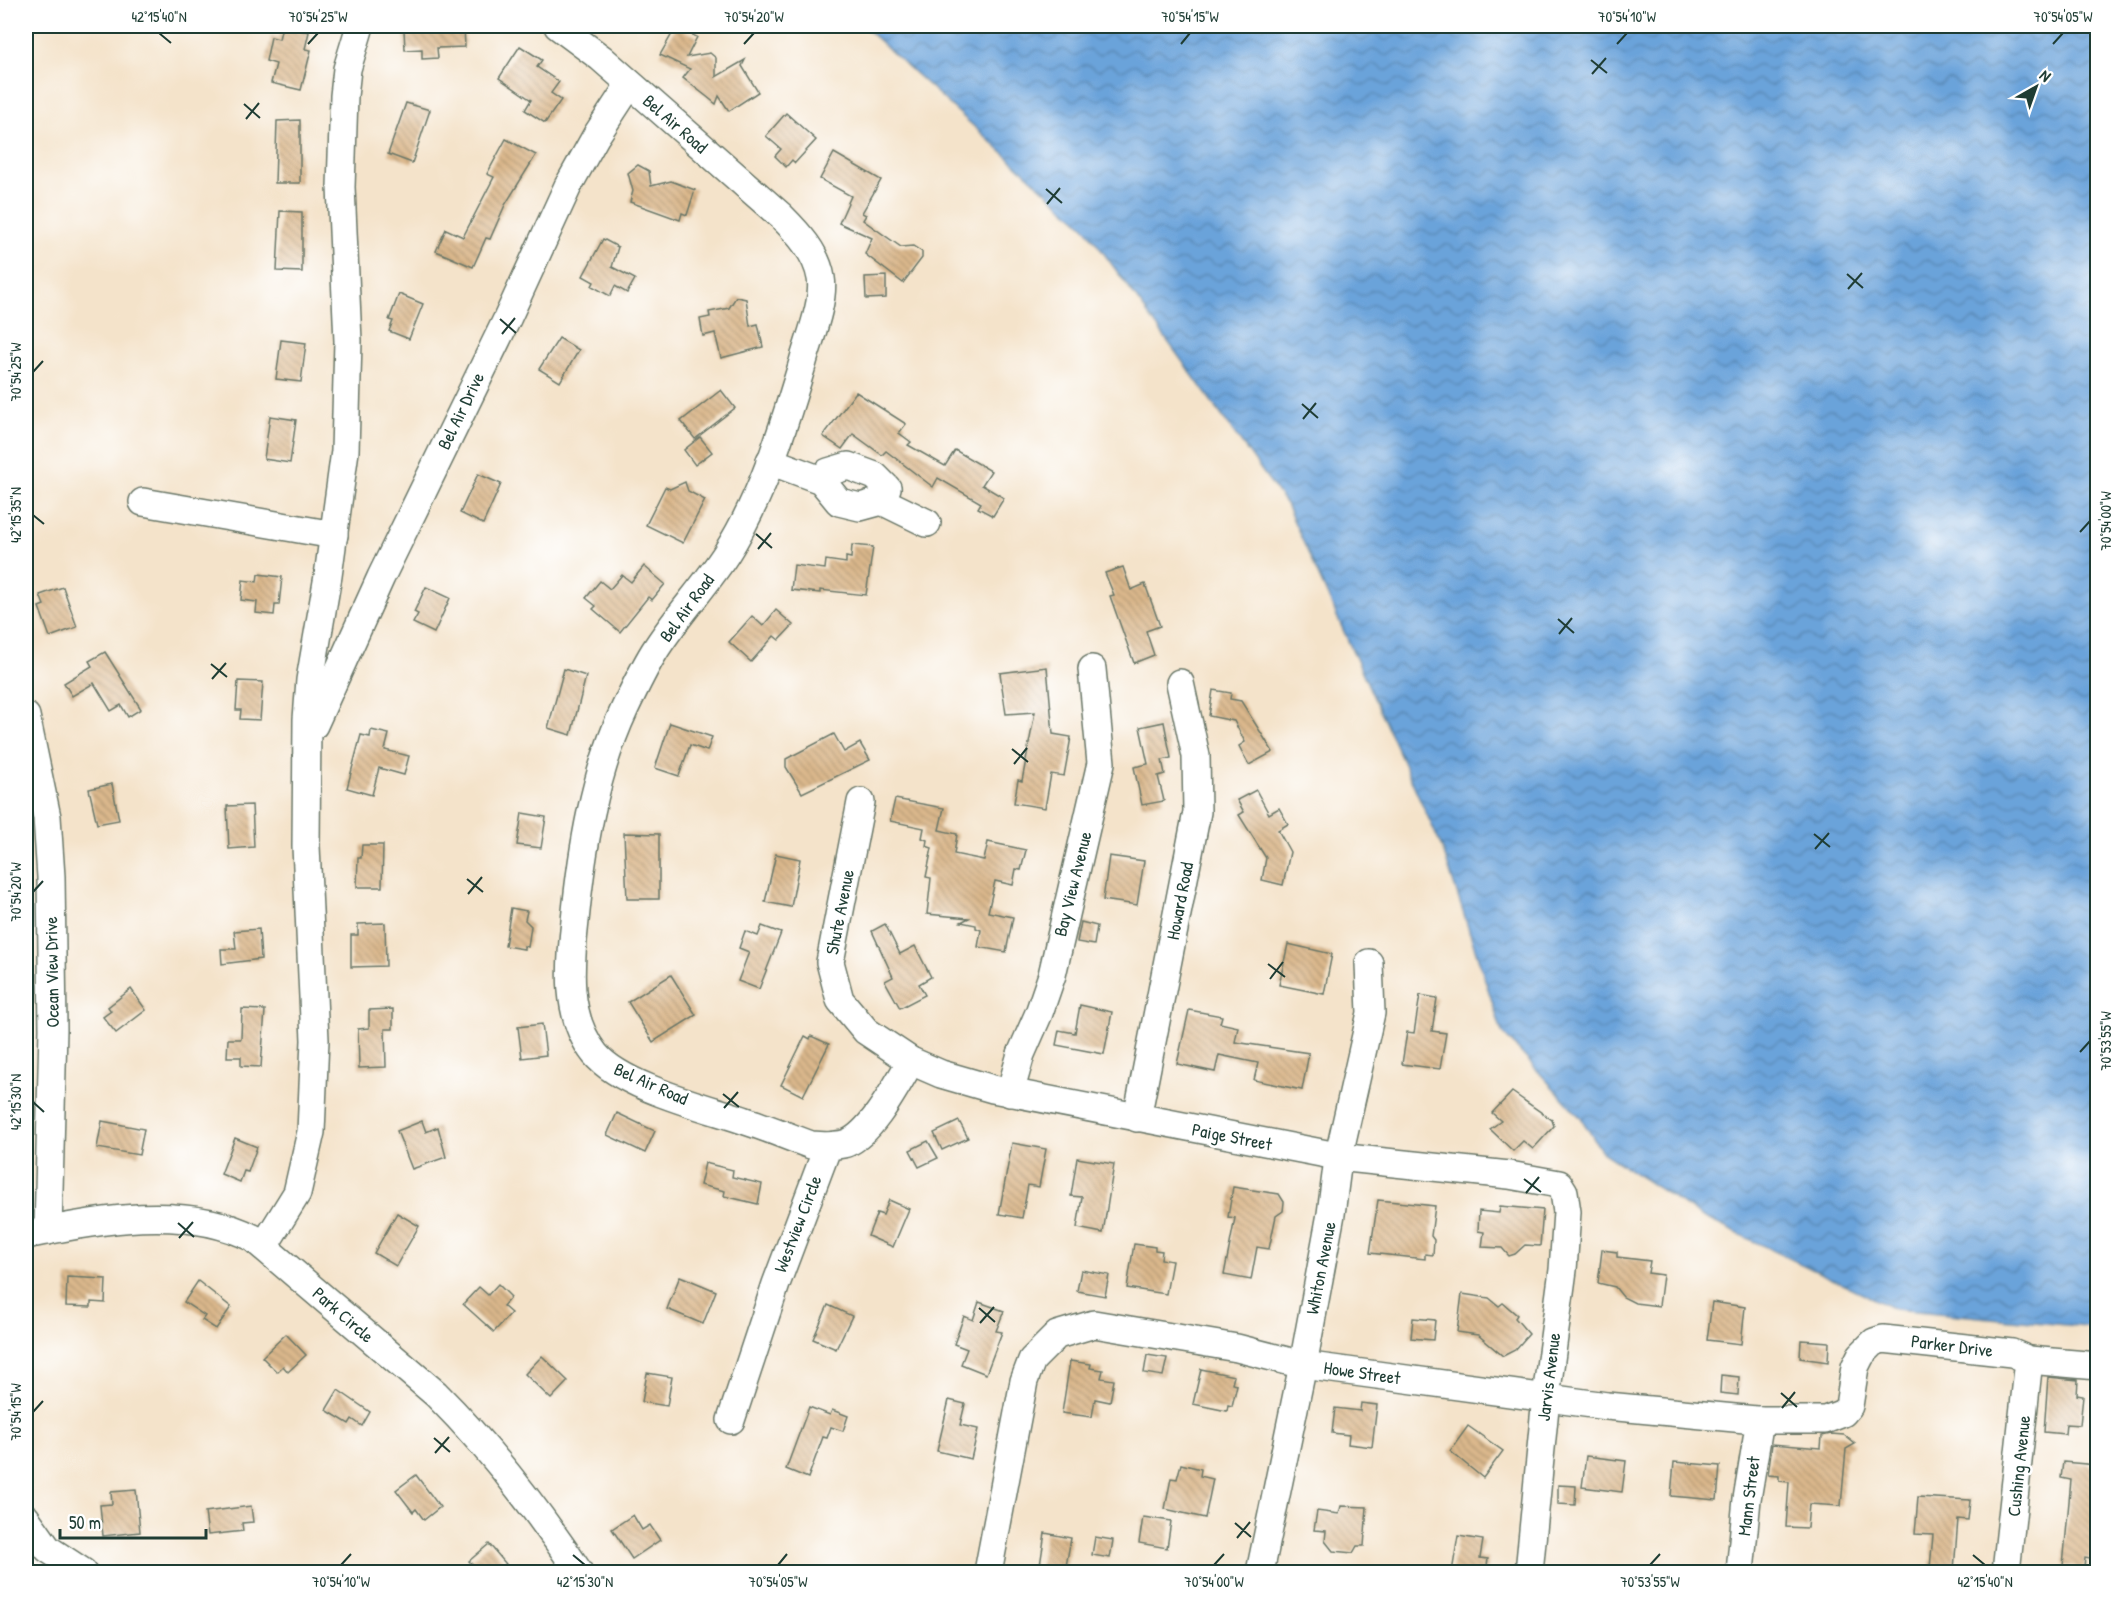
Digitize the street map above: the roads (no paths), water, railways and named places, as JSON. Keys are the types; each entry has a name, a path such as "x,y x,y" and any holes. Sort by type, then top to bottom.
{"street":[{"path":"264,1246 297,1193 311,1132 315,1040 306,836 306,746 310,680 334,535 345,451 347,395 341,187 344,96 347,69 360,26"},
{"name":"Bel Air Road","path":"558,26 630,84 800,236 821,278 817,312 770,461 745,519 726,554 654,652 624,711 597,788 579,881 570,975 574,1010 583,1036 596,1055 610,1068 674,1097 811,1145 828,1146"},
{"name":"Bel Air Drive","path":"306,746 367,607 507,319 568,186 596,136 630,84"},
{"path":"770,461 821,480 839,502 860,507 882,501 927,523"},
{"path":"143,502 334,535"},
{"name":"Bay View Avenue","path":"1010,1093 1021,1054 1052,975 1101,763 1092,669"},
{"name":"Howard Road","path":"1137,1118 1197,812 1196,756 1179,683"},
{"name":"Ocean View Drive","path":"26,716 29,749 47,817 51,877 53,1029 37,1233"},
{"name":"Shute Avenue","path":"861,802 830,962 832,977 840,1000 866,1031 911,1061"},
{"name":"Whiton Avenue","path":"1260,1572 1303,1365 1339,1157 1371,1013 1369,963"},
{"path":"828,1146 848,1143 865,1130 893,1092 911,1061"},
{"name":"Paige Street","path":"911,1061 941,1074 1010,1093 1339,1157 1509,1175 1559,1184"},
{"name":"Westview Circle","path":"731,1420 776,1284 828,1146"},
{"name":"Jarvis Avenue","path":"1529,1572 1546,1398 1563,1270 1567,1212 1564,1192 1559,1184"},
{"name":"Park Circle","path":"37,1233 103,1222 159,1218 210,1222 233,1227 264,1246 436,1394 463,1421 502,1467 579,1572"},
{"name":"Howe Street","path":"988,1572 1023,1381 1032,1360 1057,1335 1094,1324 1115,1325 1237,1348 1303,1365 1546,1398 1681,1414 1760,1420 1825,1420 1843,1413 1849,1406 1858,1361 1874,1342"},
{"name":"Parker Drive","path":"1874,1342 1893,1338 2012,1353 2029,1360 2097,1366"},
{"name":"Cushing Avenue","path":"2006,1572 2029,1360"},
{"name":"Mann Street","path":"1740,1572 1747,1499 1760,1420"},
{"path":"26,1518 48,1549 83,1572"}],"water":[{"path":"863,26 2097,26 2097,1328 1895,1309 1703,1217 1602,1152 1581,1118 1502,1032 1443,850 1286,504 1084,226"}]}
